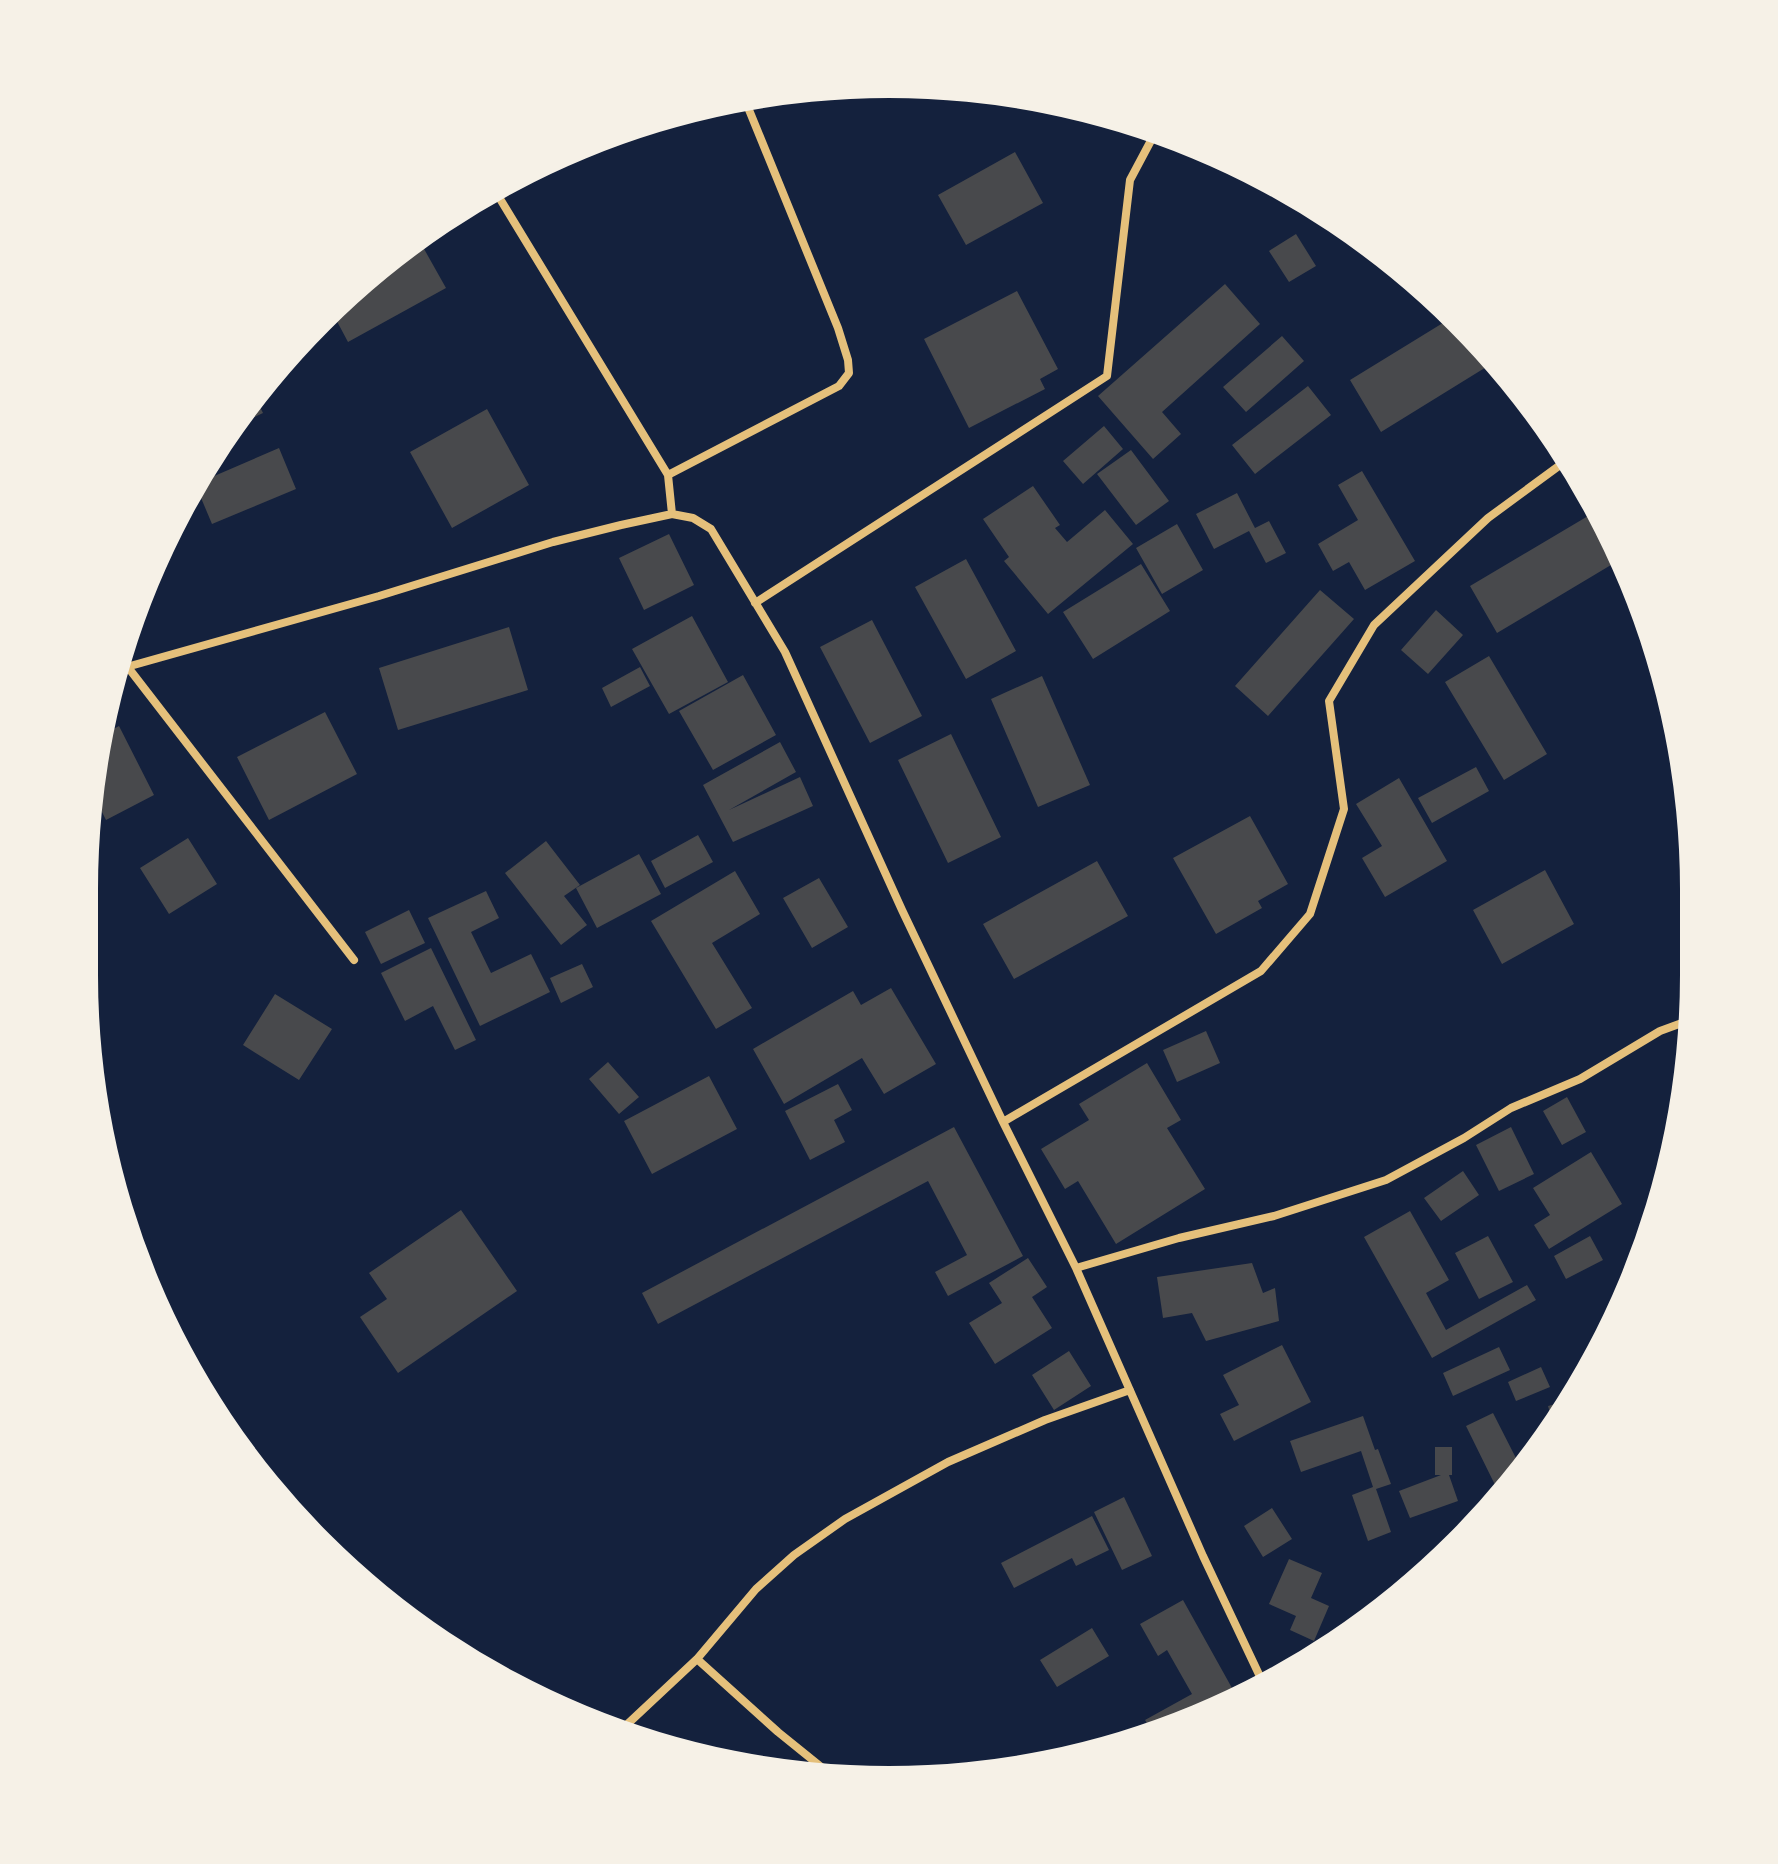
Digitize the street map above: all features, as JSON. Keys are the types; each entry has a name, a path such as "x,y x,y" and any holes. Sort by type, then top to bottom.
{"street":[{"path":"668,475 839,386 849,373 838,328 749,111"},
{"path":"755,603 1107,376 1130,180 1150,143"},
{"path":"501,200 668,475 672,514"},
{"path":"1003,1122 1261,971 1310,914 1344,809 1329,701 1374,625 1488,518 1557,467"},
{"path":"131,665 379,596 553,542 672,514 693,518 711,529 785,652 889,881 1076,1268 1203,1556 1259,1674"},
{"path":"130,669 354,960"},
{"path":"1076,1268 1179,1238 1274,1216 1386,1180 1464,1138 1511,1108 1580,1079 1660,1031 1678,1024"},
{"path":"630,1722 697,1659 756,1589 794,1555 845,1519 948,1462 1045,1420 1130,1390"},
{"path":"697,1659 815,1762"}],"building":[{"path":"1015,152 1043,203 966,245 938,195"},
{"path":"1296,234 1316,266 1289,282 1269,251"},
{"path":"424,249 446,288 348,342 338,323 367,294"},
{"path":"1225,284 1260,324 1162,412 1181,434 1153,459 1098,396"},
{"path":"1017,291 1058,369 1040,379 1045,389 969,428 924,339"},
{"path":"1442,324 1485,368 1381,432 1350,380"},
{"path":"1282,336 1304,361 1246,412 1223,387"},
{"path":"1308,386 1331,415 1255,474 1232,445"},
{"path":"487,409 529,485 452,528 410,452"},
{"path":"1104,426 1123,449 1083,484 1063,461"},
{"path":"279,448 296,489 212,524 201,498 215,476"},
{"path":"1131,450 1169,501 1136,525 1097,474"},
{"path":"1362,471 1415,561 1365,590 1349,562 1333,571 1318,544 1358,520 1338,485"},
{"path":"1033,486 1060,525 1055,528 1067,542 1105,510 1133,544 1048,614 1004,561 1009,557 983,519"},
{"path":"1237,493 1255,528 1269,521 1286,553 1266,563 1249,531 1214,549 1196,514"},
{"path":"1586,517 1610,565 1497,633 1470,586"},
{"path":"1177,524 1203,570 1162,594 1136,548"},
{"path":"669,534 694,585 644,610 619,558"},
{"path":"966,559 1016,651 966,679 915,587"},
{"path":"1141,564 1170,611 1093,659 1063,612"},
{"path":"1320,590 1354,619 1268,716 1235,686"},
{"path":"1436,610 1463,635 1428,674 1401,650"},
{"path":"692,616 728,682 669,714 632,649"},
{"path":"872,620 922,716 870,743 820,647"},
{"path":"509,627 528,690 398,730 379,668"},
{"path":"1489,656 1547,754 1504,780 1445,682"},
{"path":"640,667 650,686 611,707 602,688"},
{"path":"743,675 776,735 713,770 679,711"},
{"path":"1042,676 1090,785 1038,807 991,699"},
{"path":"325,712 357,774 269,820 237,757"},
{"path":"119,726 154,795 106,820 102,813 115,728"},
{"path":"951,734 1001,837 948,863 898,760"},
{"path":"780,742 796,772 729,810 800,777 813,806 733,842 703,785"},
{"path":"1476,767 1489,791 1432,823 1418,798"},
{"path":"1399,778 1447,861 1385,897 1362,858 1382,846 1356,804"},
{"path":"1250,816 1288,884 1258,901 1262,908 1216,934 1173,858"},
{"path":"698,835 713,862 665,888 651,861"},
{"path":"188,838 217,884 169,914 140,868"},
{"path":"546,841 580,885 564,896 587,925 561,945 505,873"},
{"path":"639,854 661,894 597,928 576,888"},
{"path":"1097,861 1128,916 1014,979 983,924"},
{"path":"1545,870 1574,924 1502,964 1473,910"},
{"path":"735,871 760,914 712,943 752,1008 716,1029 651,921"},
{"path":"819,878 848,927 812,948 783,898"},
{"path":"486,891 499,918 471,932 491,973 531,954 550,992 480,1026 428,918"},
{"path":"409,910 425,943 381,964 365,932"},
{"path":"431,948 476,1040 455,1050 433,1006 405,1021 381,973"},
{"path":"582,964 593,987 561,1003 550,978"},
{"path":"891,988 936,1064 884,1094 862,1058 784,1104 753,1049 853,991 861,1005"},
{"path":"275,994 332,1029 299,1080 243,1045"},
{"path":"1206,1031 1220,1063 1177,1082 1163,1050"},
{"path":"608,1062 639,1097 619,1114 589,1079"},
{"path":"1147,1063 1181,1120 1167,1128 1205,1189 1116,1244 1078,1181 1065,1189 1041,1149 1089,1120 1079,1104"},
{"path":"709,1076 737,1129 652,1174 624,1121"},
{"path":"838,1084 852,1110 834,1120 845,1142 810,1160 785,1111"},
{"path":"1567,1097 1586,1132 1562,1145 1543,1111"},
{"path":"954,1127 1023,1256 948,1296 935,1272 967,1255 928,1181 658,1324 642,1293"},
{"path":"1511,1127 1534,1174 1499,1191 1476,1145"},
{"path":"1591,1152 1622,1204 1549,1249 1534,1225 1550,1215 1533,1188"},
{"path":"1463,1171 1479,1195 1441,1221 1424,1198"},
{"path":"461,1210 517,1291 398,1373 360,1317 387,1299 369,1273"},
{"path":"1410,1211 1449,1280 1426,1293 1446,1330 1527,1285 1536,1300 1432,1358 1364,1237"},
{"path":"1488,1236 1513,1282 1479,1299 1455,1253"},
{"path":"1590,1236 1603,1260 1566,1279 1554,1256"},
{"path":"1028,1258 1047,1287 1032,1297 1052,1328 995,1364 969,1323 1002,1303 989,1283"},
{"path":"1252,1263 1263,1293 1275,1288 1279,1321 1206,1341 1192,1313 1163,1318 1157,1277"},
{"path":"1282,1345 1311,1402 1234,1441 1220,1414 1239,1405 1223,1375"},
{"path":"1499,1347 1510,1370 1453,1396 1443,1373"},
{"path":"1069,1351 1091,1386 1054,1410 1032,1375"},
{"path":"1541,1367 1550,1387 1516,1401 1508,1382"},
{"path":"1493,1413 1516,1458 1495,1484 1466,1426"},
{"path":"1363,1416 1391,1484 1376,1489 1391,1532 1368,1541 1352,1495 1373,1487 1361,1451 1301,1472 1290,1441"},
{"path":"1435,1447 1452,1447 1452,1475 1449,1475 1458,1501 1410,1518 1399,1491 1441,1475 1435,1475"},
{"path":"1124,1497 1152,1556 1122,1570 1094,1512"},
{"path":"1272,1508 1292,1539 1263,1557 1244,1526"},
{"path":"1092,1516 1109,1550 1076,1566 1072,1558 1014,1588 1001,1563"},
{"path":"1289,1559 1322,1573 1311,1598 1329,1606 1314,1641 1290,1630 1296,1616 1269,1604"},
{"path":"1183,1600 1232,1687 1147,1723 1145,1720 1192,1694 1167,1650 1158,1656 1140,1624"},
{"path":"1092,1628 1109,1656 1057,1687 1040,1660"}]}
